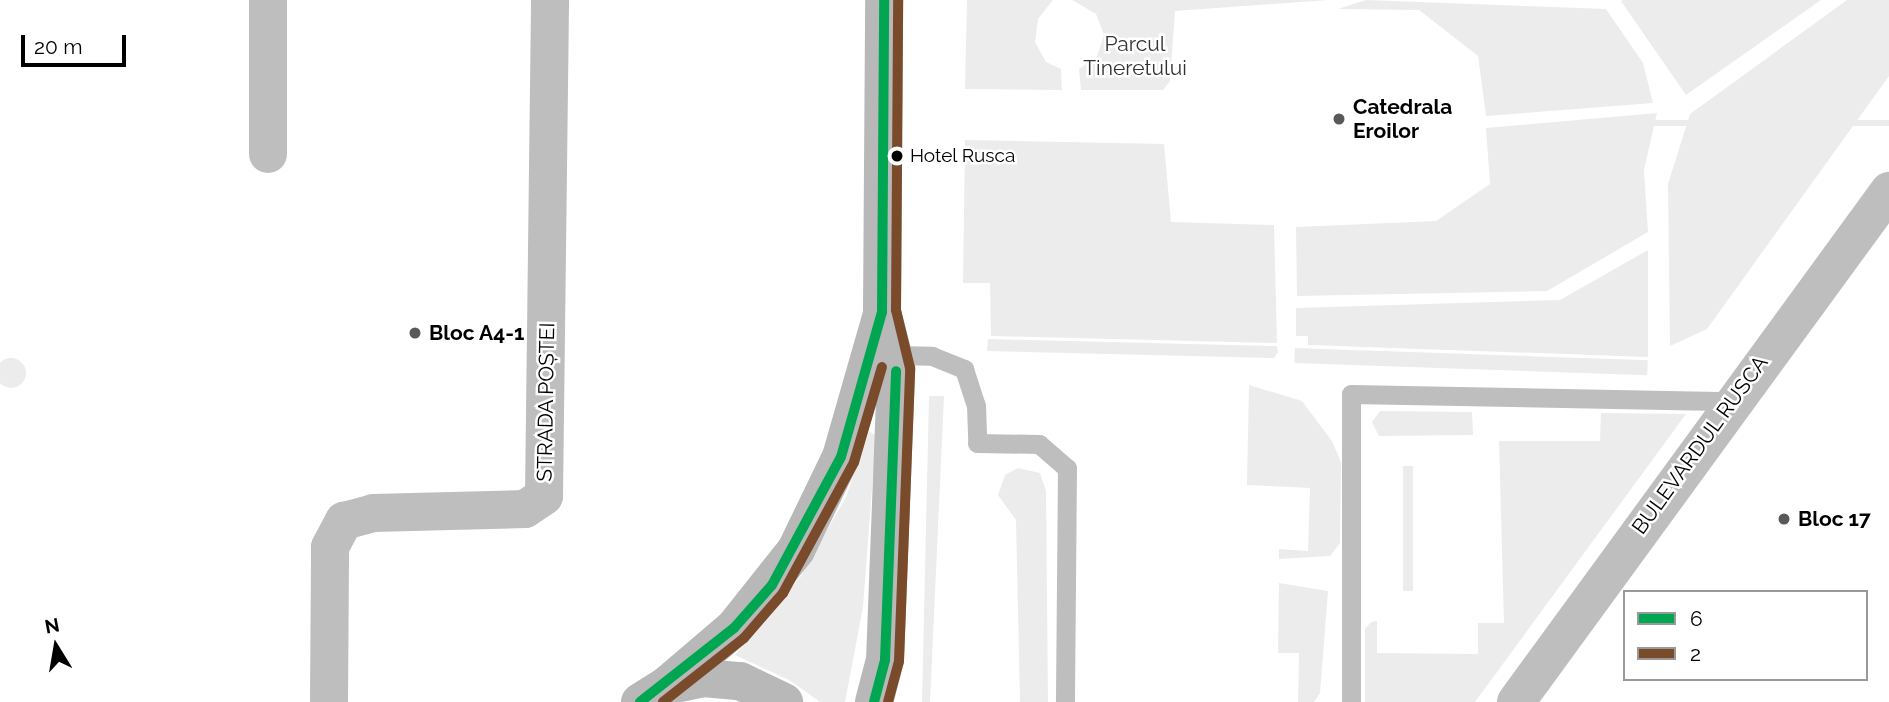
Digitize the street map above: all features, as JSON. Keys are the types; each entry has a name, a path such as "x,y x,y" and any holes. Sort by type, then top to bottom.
{"main road":[{"path":"874,702 885,660 893,355 882,312 884,0"},
{"path":"653,694 734,628 796,550 841,457 882,312"},
{"path":"653,694 703,678 740,681 784,702"}],"street":[{"path":"268,0 268,154"},
{"name":"STRADA POȘTEI","path":"329,702 330,547 344,521 373,513 525,509 544,496 550,0"},
{"name":"BULEVARDUL RUSCA","path":"1516,702 1731,401 1889,191"},
{"path":"885,660 894,702"}],"lane":[{"path":"893,355 932,356 964,369 976,405 978,443 1039,444 1067,468 1065,702"},
{"path":"1351,702 1351,394 1731,401"}],"green space":[{"path":"967,0 1053,0 1038,19 1035,42 1046,62 1061,69 1062,90 965,89"},
{"name":"Parcul Tineretului","path":"1072,0 1328,0 1175,11 1170,81 1163,90 1081,90 1079,69 1097,56 1104,35 1096,14"},
{"path":"1366,0 1606,9 1643,63 1653,103 1486,116 1478,56 1419,10 1338,9"},
{"path":"1623,0 1821,0 1686,95 1621,1"},
{"path":"1847,0 1889,0 1889,76 1707,329 1670,346 1668,184 1690,114"},
{"path":"1657,113 1644,170 1648,232 1547,291 1297,296 1296,227 1436,221 1490,184 1486,128"},
{"path":"1589,120 1889,120 1889,126 1589,126"},
{"path":"965,140 1164,144 1171,222 1274,225 1277,343 991,336 990,283 963,283"},
{"path":"1648,250 1648,357 1308,345 1308,336 1296,336 1296,308 1560,300"},
{"path":"988,339 1277,346 1278,352 1274,358 987,351"},
{"path":"1295,348 1648,360 1647,375 1294,363"},
{"path":"17,359 25,367 22,384 11,388 0,384 0,362"},
{"path":"1249,385 1302,401 1332,441 1341,462 1340,543 1330,556 1279,559 1279,549 1308,551 1310,488 1247,485"},
{"path":"929,396 944,396 930,702 922,702"},
{"path":"1380,411 1472,412 1473,435 1379,436 1372,422"},
{"path":"1601,413 1686,414 1475,702 1365,702 1365,629 1371,622 1377,621 1377,653 1478,654 1478,623 1504,623 1499,441 1600,441"},
{"path":"869,431 876,436 863,607 845,702 820,702 789,680 735,655 801,576 846,497"},
{"path":"1403,466 1413,466 1413,591 1403,591"},
{"path":"1018,468 1040,473 1046,491 1048,702 1020,702 1016,520 998,495 1005,475"},
{"path":"1279,583 1328,591 1320,693 1314,702 1298,702 1299,653 1278,653"}],"transit line":[{"name":"6","path":"640,702 734,628 772,585 841,457 882,312 884,0"},
{"name":"2","path":"888,702 899,661 910,368 896,310 898,0"},
{"name":"2","path":"663,702 744,638 783,593 854,462 882,367"},
{"name":"6","path":"874,702 885,660 896,371"}],"place":[{"name":"Catedrala Eroilor","path":"1339,119"},
{"name":"Hotel Rusca","path":"897,156"},
{"name":"Bloc A4-1","path":"415,333"},
{"name":"Bloc 17","path":"1784,519"}]}
